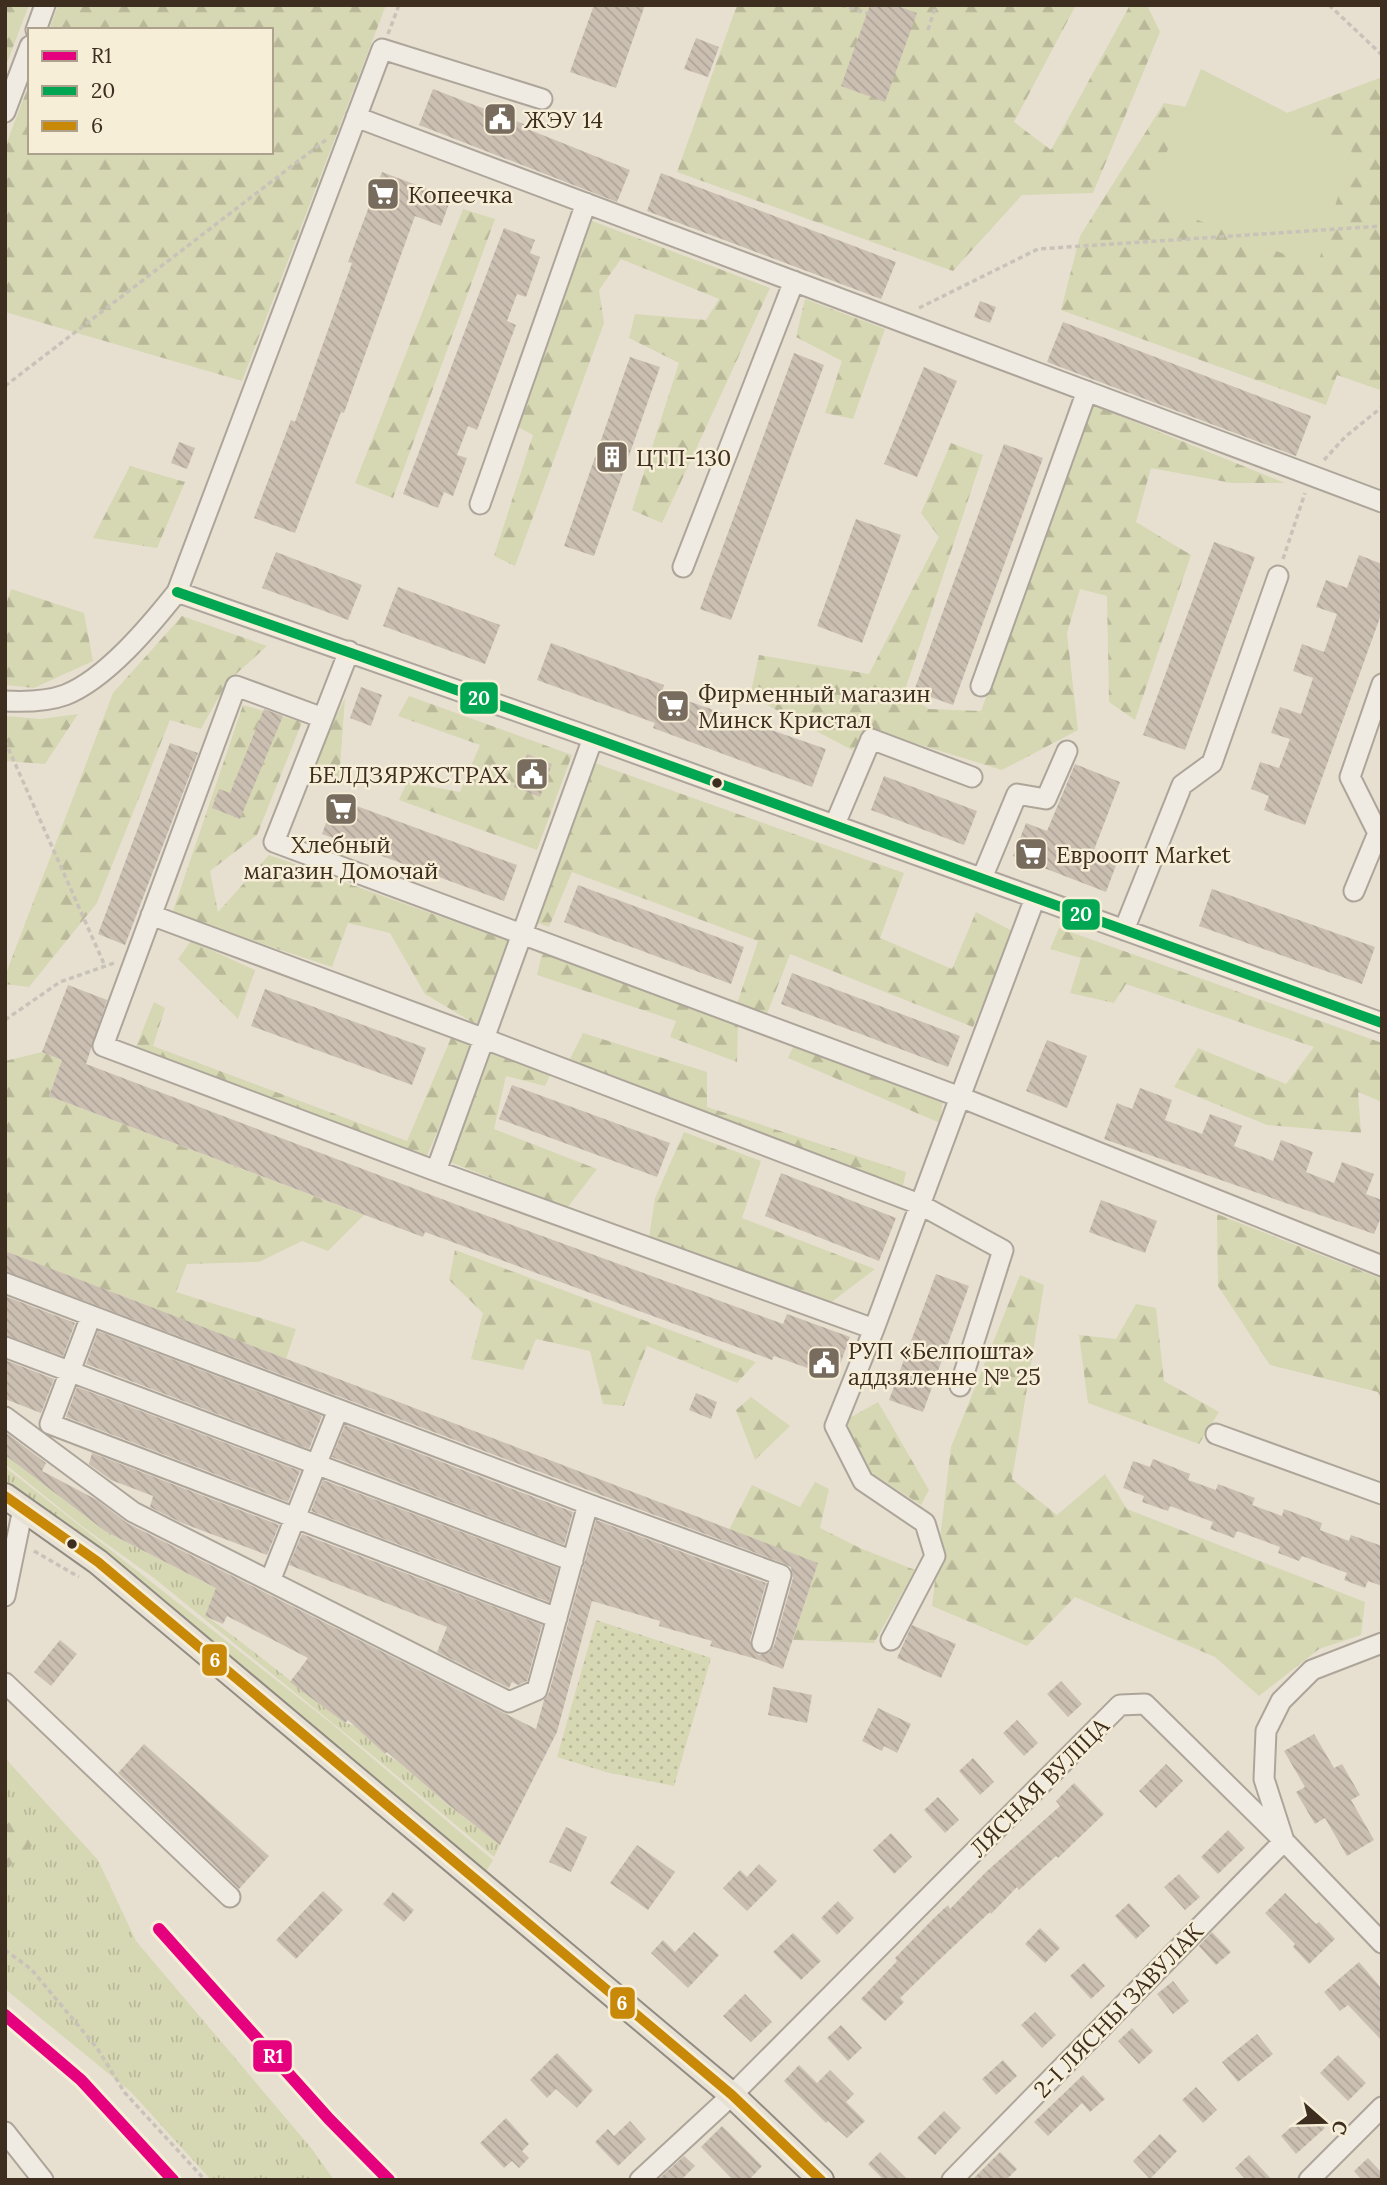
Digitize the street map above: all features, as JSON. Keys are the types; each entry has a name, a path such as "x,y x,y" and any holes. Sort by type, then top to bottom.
{"main road":[{"path":"14,1502 98,1562 732,2095 821,2180"}],"street":[{"path":"37,28 45,5"},
{"path":"5,701 29,702 65,695 100,673 144,633 177,592 382,49 542,99"},
{"path":"5,112 28,51"},
{"path":"356,117 1382,502"},
{"path":"480,504 586,203"},
{"path":"682,567 793,281"},
{"path":"981,686 1087,391"},
{"path":"1124,930 1182,785 1212,763 1278,576"},
{"path":"177,592 835,824 1382,1023"},
{"path":"349,651 274,842 960,1097 1382,1266"},
{"path":"1354,891 1380,834 1350,777 1382,684"},
{"path":"324,718 236,686 103,1046 436,1171 874,1329"},
{"path":"436,1171 593,738"},
{"path":"835,824 871,739 972,777"},
{"path":"982,878 1017,794 1046,799 1067,751"},
{"path":"891,1640 935,1556 925,1524 863,1481 835,1426 874,1329 1035,898"},
{"path":"151,915 919,1204 1003,1250 960,1386"},
{"path":"5,1283 782,1575 762,1643"},
{"path":"37,1441 50,1424 91,1316"},
{"path":"5,1347 573,1561"},
{"path":"270,1581 338,1410"},
{"path":"5,1417 133,1512 509,1702 537,1690 589,1504"},
{"path":"50,1424 557,1618"},
{"path":"1216,1434 1382,1494"},
{"path":"5,1596 14,1502"},
{"path":"1284,1841 1264,1779 1266,1731 1281,1701 1312,1670 1382,1643"},
{"path":"5,1683 230,1897"},
{"name":"ЛЯСНАЯ ВУЛІЦА","path":"640,2180 732,2095 1120,1705 1145,1704 1284,1841 1382,1943"},
{"name":"2-І ЛЯСНЫ ЗАВУЛАК","path":"952,2180 1284,1841"},
{"path":"1310,2180 1382,2107"},
{"path":"5,2132 32,2175"}],"path":[{"path":"382,49 399,5"},
{"path":"842,5 867,13"},
{"path":"928,30 936,5"},
{"path":"1329,5 1382,55"},
{"path":"5,386 356,117"},
{"path":"897,320 1038,249 1382,226"},
{"path":"5,741 105,966"},
{"path":"5,1020 60,982 136,956"},
{"path":"5,1950 31,1969 97,2048 125,2092 205,2180"}],"green space":[{"path":"5,5 29,5 5,68"},
{"path":"58,5 386,5 242,381 5,312 5,147 28,87 28,154 273,154 273,28 50,28"},
{"path":"737,5 1076,5 1014,122 1051,150 1130,5 1147,5 1160,32 1093,193 1022,195 953,271 677,172"},
{"path":"1201,69 1353,146 1317,267 1147,200"},
{"path":"1382,77 1380,390 1337,375 1326,405 1061,310 1080,236 1164,103 1266,121"},
{"path":"463,209 495,219 393,498 355,483"},
{"path":"592,221 770,288 662,523 632,510 679,363 629,338 635,314 706,320 719,299 621,259 599,290 604,323 515,566 494,556 533,435 516,426"},
{"path":"805,299 885,329 853,419 825,413 842,361 796,337"},
{"path":"1093,405 1285,483 1232,483 1151,468 1136,522 1191,555 1135,720 1109,702 1107,596 1080,589 1067,633 1078,730 1002,770 872,730 852,750 750,696 759,655 869,674 939,537 921,513 951,443 983,455 904,693 929,709 981,711"},
{"path":"130,466 185,482 157,548 93,538"},
{"path":"11,589 84,613 93,661 34,688 5,685 5,608"},
{"path":"182,616 267,646 227,682 201,729 170,720 97,903 29,987 5,984 5,976 113,693"},
{"path":"409,696 572,755 537,850 399,800 407,782 460,792 480,745 398,716"},
{"path":"345,698 339,780 311,770"},
{"path":"243,705 302,722 257,835 210,871 218,912 269,855 511,942 477,1025 425,994 390,933 348,923 332,967 172,914"},
{"path":"78,714 45,764 5,761 5,716 41,719"},
{"path":"592,762 904,873 880,938 952,969 976,912 1014,932 973,1027 790,954 767,1014 736,1007 758,941 572,872 549,927 534,922"},
{"path":"1059,928 1382,1043 1382,1102 1358,1092 1361,1133 1267,1125 1174,1087 1198,1048 1286,1084 1314,1047 1126,984 1114,1003 1070,993 1081,958 1050,949"},
{"path":"191,941 255,970 238,1019 178,959"},
{"path":"543,950 738,1023 737,1062 670,1037 676,1021 537,975"},
{"path":"154,1002 165,1008 153,1046 407,1141 451,1038 474,1046 426,1158 135,1049"},
{"path":"583,1033 707,1072 707,1107 906,1172 902,1190 568,1063"},
{"path":"794,1045 943,1100 940,1123 788,1058"},
{"path":"42,1052 62,1060 49,1096 364,1215 328,1251 302,1241 259,1262 187,1264 176,1292 296,1329 286,1359 5,1251 5,1061"},
{"path":"491,1053 551,1073 545,1086 506,1076 494,1129 597,1169 567,1208 450,1162"},
{"path":"684,1132 761,1161 742,1218 875,1269 829,1304 649,1238 655,1198"},
{"path":"1217,1214 1382,1279 1382,1401 1378,1392 1270,1365 1218,1286"},
{"path":"455,1250 756,1362 737,1383 647,1346 624,1406 603,1404 590,1351 536,1339 523,1370 471,1359 483,1313 449,1280"},
{"path":"1020,1275 1044,1285 1012,1479 1057,1515 1105,1474 1127,1509 1365,1602 1361,1635 1319,1649 1259,1696 1215,1657 1075,1597 1027,1646 932,1606 951,1447"},
{"path":"1136,1304 1156,1308 1164,1381 1219,1412 1199,1444 1088,1403 1079,1335 1116,1339"},
{"path":"751,1397 790,1426 755,1460 736,1410"},
{"path":"878,1402 929,1490 921,1505 865,1469 846,1420"},
{"path":"5,1455 105,1531 216,1588 206,1616 345,1723 355,1726 385,1754 400,1763 500,1845 494,1857 154,1578 83,1527 5,1464"},
{"path":"5,1467 332,1724 493,1860 479,1883 5,1496"},
{"path":"815,1482 829,1489 820,1528 860,1548 915,1570 874,1643 793,1640 818,1563 729,1530 752,1485 800,1507"},
{"path":"596,1620 711,1658 674,1786 606,1772 557,1757"},
{"path":"5,1758 98,1860 136,1941 312,2149 334,2180 211,2180 131,2092 5,1989"},
{"path":"5,1818 39,1839 5,1871"}],"building":[{"path":"594,5 645,5 616,88 570,72"},
{"path":"870,5 895,5 917,13 885,102 841,86"},
{"path":"696,38 719,47 708,77 684,69"},
{"path":"433,89 630,170 617,202 419,125"},
{"path":"382,172 451,198 441,226 415,216 344,413 341,412 295,533 254,518 291,420 295,422 352,263 348,262"},
{"path":"661,173 896,262 881,299 647,211"},
{"path":"504,228 535,240 530,253 540,257 526,297 517,294 507,321 516,325 477,430 468,426 457,455 467,458 453,496 444,492 438,508 403,494"},
{"path":"980,301 996,307 990,323 974,317"},
{"path":"1063,322 1311,416 1296,456 1047,362"},
{"path":"794,353 824,365 731,620 700,609"},
{"name":"ЦТП-130","path":"630,357 660,367 594,556 564,546"},
{"path":"924,367 957,381 917,477 884,464"},
{"path":"179,442 195,448 187,469 171,463"},
{"path":"1004,444 1043,458 953,705 914,691"},
{"path":"856,519 901,535 862,643 817,626"},
{"path":"1214,542 1255,557 1185,750 1143,735"},
{"path":"276,552 362,585 348,620 262,588"},
{"path":"1359,555 1382,564 1382,612 1305,825 1264,810 1269,796 1251,789 1260,762 1279,768 1290,739 1271,733 1280,707 1301,714 1313,678 1293,671 1302,644 1324,652 1337,614 1316,607 1326,580 1347,588"},
{"path":"398,587 500,625 485,664 383,626"},
{"path":"551,643 664,685 662,692 826,749 812,787 653,728 655,723 537,680"},
{"path":"361,687 382,695 371,726 350,718"},
{"path":"264,709 283,716 240,819 212,808 219,789 230,793"},
{"path":"170,743 198,753 125,945 98,934"},
{"path":"527,754 552,764 540,797 514,787"},
{"path":"1075,764 1120,782 1094,850 1118,860 1106,892 1013,856 1026,823 1047,831"},
{"path":"884,776 977,811 964,845 871,810"},
{"path":"335,798 517,865 504,901 322,834"},
{"path":"578,885 744,947 731,984 564,922"},
{"path":"1212,889 1375,947 1362,984 1199,926"},
{"path":"792,973 960,1036 948,1067 781,1004"},
{"path":"68,985 107,1000 86,1064 463,1207 783,1324 787,1314 850,1337 835,1378 774,1356 772,1360 425,1232 423,1237 49,1096 62,1060 42,1052"},
{"path":"265,989 426,1048 412,1085 251,1026"},
{"path":"1047,1040 1087,1056 1067,1108 1026,1091"},
{"path":"512,1085 670,1143 657,1177 499,1119"},
{"path":"1140,1088 1172,1100 1165,1120 1202,1134 1210,1114 1242,1126 1234,1146 1273,1161 1281,1140 1313,1152 1306,1172 1334,1183 1342,1162 1374,1174 1366,1194 1382,1200 1382,1215 1374,1234 1104,1139 1117,1103 1132,1109"},
{"path":"781,1173 896,1218 879,1261 765,1216"},
{"path":"1101,1200 1157,1221 1145,1253 1089,1232"},
{"path":"5,1251 818,1563 783,1669 710,1646 712,1641 659,1626 660,1621 592,1601 557,1732 500,1845 387,1752 385,1754 348,1720 345,1723 290,1682 308,1658 227,1616 223,1624 205,1616 216,1588 105,1531 5,1455 5,1432 46,1463 42,1471 97,1500 127,1523 536,1729 544,1700 549,1693 596,1520 766,1583 750,1640 753,1651 759,1655 770,1652 774,1646 793,1578 791,1567 5,1271"},
{"path":"936,1274 969,1286 923,1412 889,1400"},
{"path":"5,1296 75,1323 63,1356 5,1335"},
{"path":"98,1331 322,1416 309,1449 86,1364"},
{"path":"5,1360 54,1379 41,1413 5,1399"},
{"path":"77,1387 300,1471 288,1502 66,1417"},
{"path":"696,1393 717,1402 711,1419 689,1410"},
{"path":"345,1425 573,1512 564,1545 332,1457"},
{"path":"92,1453 279,1525 267,1555 182,1523 150,1507 153,1496 111,1480 89,1464"},
{"path":"1153,1459 1190,1474 1188,1480 1216,1490 1218,1484 1255,1498 1252,1505 1282,1516 1284,1509 1322,1523 1320,1530 1349,1541 1351,1535 1382,1546 1382,1586 1368,1581 1365,1588 1344,1580 1347,1573 1302,1556 1299,1561 1278,1553 1280,1547 1237,1531 1234,1538 1210,1529 1213,1522 1170,1506 1168,1511 1142,1502 1144,1496 1123,1488 1133,1461 1150,1467"},
{"path":"323,1480 558,1568 549,1602 311,1511"},
{"path":"302,1534 542,1625 527,1681 518,1685 512,1682 509,1688 437,1652 447,1627 289,1565"},
{"path":"912,1625 956,1644 941,1678 897,1658"},
{"path":"60,1640 77,1654 51,1686 34,1672"},
{"path":"1061,1681 1082,1704 1068,1717 1047,1694"},
{"path":"773,1687 812,1695 807,1723 768,1715"},
{"path":"878,1708 911,1724 897,1753 884,1746 882,1751 862,1741"},
{"path":"1017,1720 1038,1743 1024,1756 1003,1733"},
{"path":"1314,1734 1334,1768 1342,1764 1360,1795 1351,1800 1374,1840 1347,1856 1325,1818 1315,1824 1296,1792 1305,1787 1284,1751"},
{"path":"144,1744 269,1856 239,1889 118,1773"},
{"path":"973,1758 994,1782 980,1795 959,1771"},
{"path":"1166,1764 1183,1781 1156,1808 1139,1791"},
{"path":"1074,1783 1104,1814 1058,1858 1056,1856 1019,1890 1017,1887 939,1960 900,1998 904,2002 885,2021 861,1999 897,1961 895,1958 934,1918 948,1905 950,1909 987,1871 1060,1806 1056,1801"},
{"path":"938,1797 959,1820 945,1833 924,1810"},
{"path":"566,1827 587,1837 571,1872 549,1862"},
{"path":"1228,1830 1245,1848 1218,1874 1201,1857"},
{"path":"891,1833 912,1857 894,1874 873,1850"},
{"path":"637,1845 675,1872 648,1910 610,1883"},
{"path":"759,1864 777,1881 747,1911 723,1888 740,1870 747,1877"},
{"path":"1179,1874 1200,1897 1185,1910 1164,1887"},
{"path":"323,1891 343,1910 296,1959 276,1940"},
{"path":"393,1892 414,1910 404,1922 383,1904"},
{"path":"1285,1893 1335,1939 1309,1964 1293,1947 1295,1944 1265,1913"},
{"path":"838,1901 854,1918 837,1935 821,1918"},
{"path":"1129,1903 1150,1926 1136,1939 1115,1916"},
{"path":"1040,1928 1060,1948 1045,1963 1025,1944"},
{"path":"694,1932 719,1955 688,1988 651,1953 663,1940 675,1952"},
{"path":"1212,1932 1231,1952 1216,1965 1199,1946"},
{"path":"793,1933 821,1961 801,1980 773,1952"},
{"path":"1359,1962 1382,1989 1382,2041 1348,2005 1340,2011 1324,1992"},
{"path":"1084,1963 1105,1986 1091,1999 1070,1976"},
{"path":"1173,1981 1189,2001 1173,2014 1157,1994"},
{"path":"745,1994 772,2022 751,2042 723,2016"},
{"path":"1035,2012 1056,2035 1042,2048 1021,2025"},
{"path":"841,2025 862,2048 848,2061 827,2038"},
{"path":"1132,2028 1153,2051 1139,2064 1118,2041"},
{"path":"1257,2034 1273,2054 1238,2082 1222,2062"},
{"path":"557,2053 593,2090 577,2108 556,2089 547,2098 530,2080"},
{"path":"1338,2055 1366,2083 1348,2101 1320,2073"},
{"path":"1003,2060 1017,2076 996,2095 982,2079"},
{"path":"799,2065 817,2083 830,2070 854,2094 846,2102 865,2121 847,2138 828,2121 826,2123 784,2081"},
{"path":"1083,2075 1105,2099 1090,2112 1082,2103 1048,2136 1034,2122"},
{"path":"1196,2087 1217,2110 1203,2123 1182,2100"},
{"path":"944,2111 961,2128 935,2155 917,2138"},
{"path":"1309,2111 1325,2128 1296,2154 1281,2136"},
{"path":"506,2118 529,2144 522,2151 529,2158 519,2168 512,2161 504,2168 480,2143"},
{"path":"630,2121 646,2139 618,2166 595,2142 608,2129 614,2136"},
{"path":"722,2126 762,2166 749,2180 733,2180 701,2147"},
{"path":"1160,2134 1177,2151 1150,2179 1133,2161"},
{"path":"880,2152 908,2180 884,2180 868,2164"},
{"path":"1000,2152 1017,2169 1006,2180 972,2180"},
{"path":"1249,2155 1272,2180 1246,2180 1235,2168"},
{"path":"684,2156 695,2166 681,2180 660,2178"},
{"path":"1368,2158 1382,2173 1382,2180 1362,2180 1354,2171"}],"transit line":[{"name":"20","path":"177,592 593,738 1382,1023"},
{"name":"6","path":"5,1496 98,1562 732,2095 821,2180"},
{"name":"R1","path":"159,1929 329,2119 389,2180"},
{"name":"R1","path":"5,2015 81,2080 173,2180"}],"place":[{"name":"ЖЭУ 14","path":"500,119"},
{"name":"Копеечка","path":"383,194"},
{"name":"ЦТП-130","path":"612,457"},
{"name":"Фирменный магазин Минск Кристал","path":"673,706"},
{"name":"БЕЛДЗЯРЖСТРАХ","path":"532,774"},
{"name":"Хлебный магазин Домочай","path":"341,809"},
{"name":"Евроопт Market","path":"1031,854"},
{"name":"РУП «Белпошта» аддзяленне № 25","path":"824,1363"}]}
